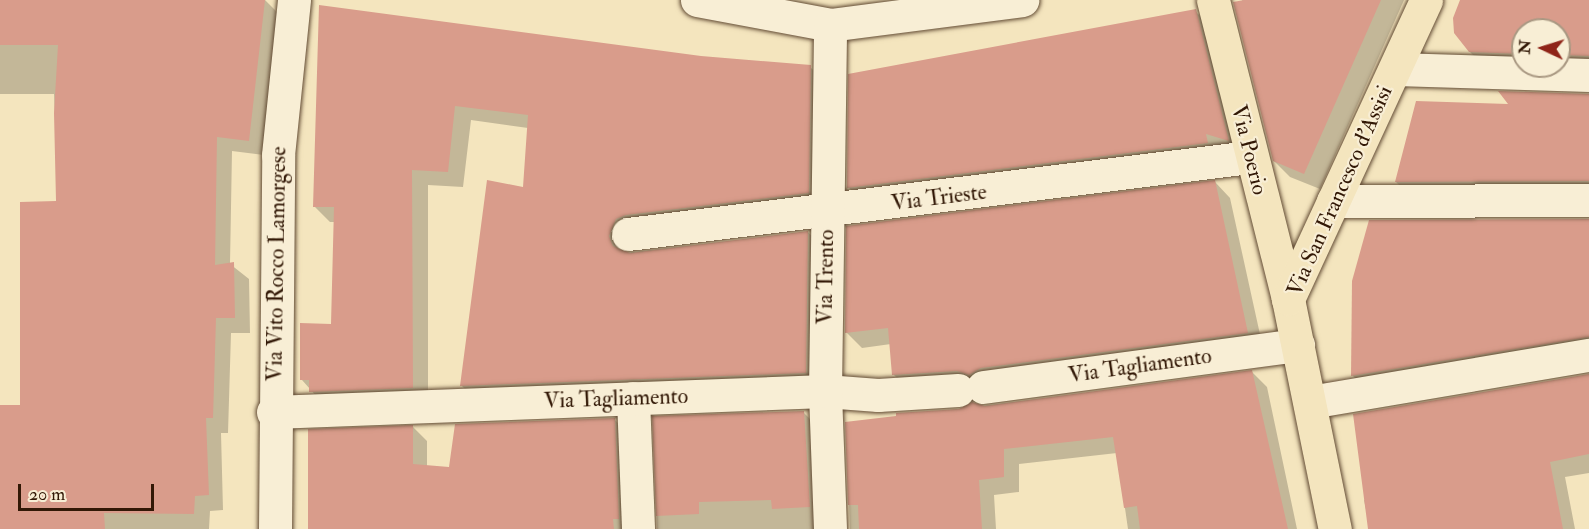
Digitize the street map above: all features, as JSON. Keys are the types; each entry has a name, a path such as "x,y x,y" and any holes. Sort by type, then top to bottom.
{"main road":[{"name":"Via Poerio","path":"1213,0 1250,157 1288,298"},
{"name":"Via San Francesco d'Assisi","path":"1335,529 1288,298 1426,0"}],"street":[{"name":"Via Vito Rocco Lamorgese","path":"275,529 273,412 278,155 294,0"},
{"path":"697,0 830,25 1022,0"},
{"name":"Via Trento","path":"830,25 825,391 830,529"},
{"path":"1396,69 1589,75"},
{"name":"Via Trieste","path":"628,234 827,212 1250,157"},
{"path":"1334,201 1589,200"},
{"name":"Via Tagliamento","path":"273,412 825,391 878,395 971,389 1298,345"},
{"path":"1310,402 1589,355"},
{"path":"633,398 638,529"}],"building":[{"path":"0,0 265,0 249,141 217,137 215,265 234,262 235,318 216,318 213,418 206,418 209,495 195,496 194,514 104,513 105,529 0,529 0,405 20,405 20,202 56,201 54,113 58,45 0,45"},
{"path":"1244,0 1381,0 1304,174 1273,161 1233,2"},
{"path":"1460,0 1589,0 1589,56 1571,55 1571,18 1511,18 1511,54 1469,52 1454,33 1453,18"},
{"path":"319,5 701,56 811,65 809,193 626,215 616,219 609,236 613,246 630,253 808,231 806,373 460,386 487,180 523,187 528,115 455,106 448,172 412,170 413,388 309,392 309,380 300,380 300,323 331,324 334,207 313,207"},
{"path":"1196,9 1229,141 1206,134 1208,143 847,188 848,74"},
{"path":"1498,91 1589,94 1589,181 1395,182 1416,101 1508,104"},
{"path":"1215,180 1248,333 981,368 969,375 957,371 892,375 888,328 845,333 846,226"},
{"path":"1589,219 1589,337 1351,376 1352,281 1369,220"},
{"path":"1252,370 1288,529 1140,529 1137,506 1124,508 1113,437 1004,449 1004,477 979,480 982,529 859,529 858,505 848,505 845,422 896,416 896,413 959,409 972,402 985,406"},
{"path":"1589,374 1589,454 1550,462 1563,529 1368,529 1353,414"},
{"path":"804,411 810,507 772,509 771,500 699,502 699,514 656,516 652,416"},
{"path":"615,418 619,519 613,519 614,529 308,529 308,429 413,425 413,464 449,467 455,424"}]}
